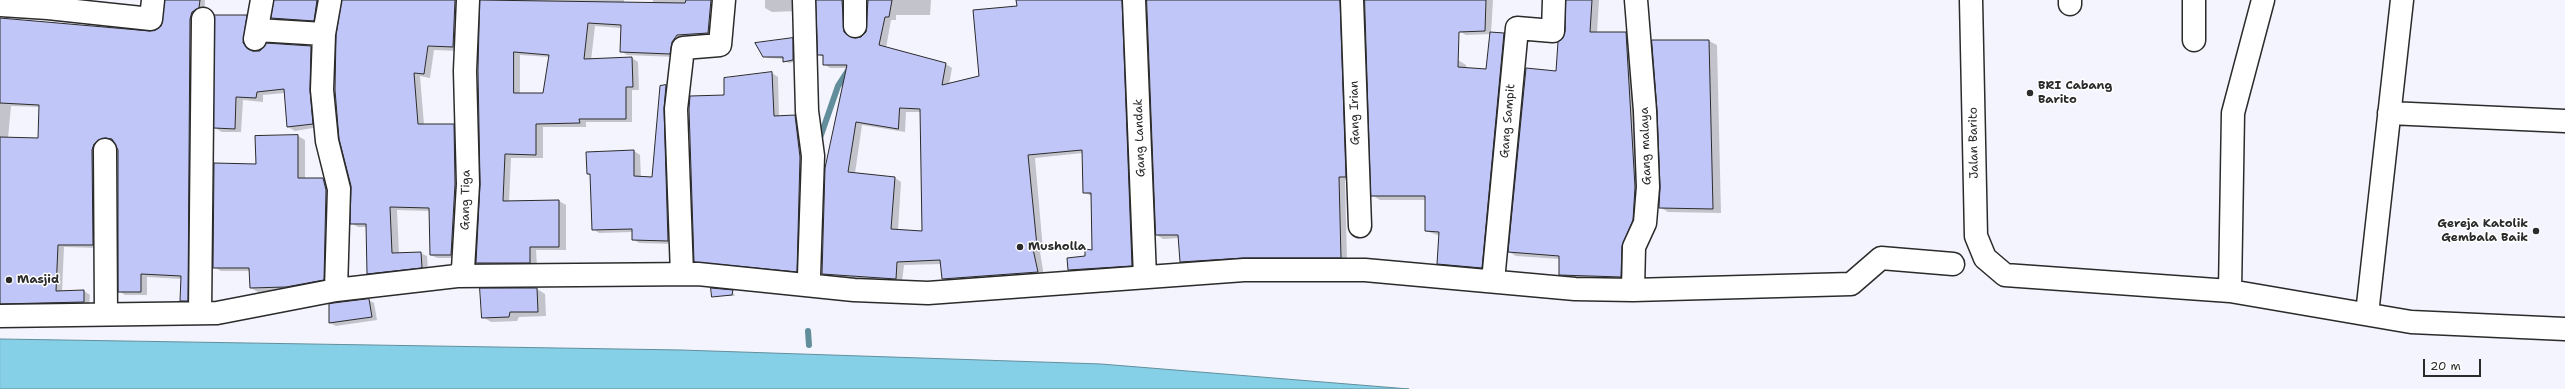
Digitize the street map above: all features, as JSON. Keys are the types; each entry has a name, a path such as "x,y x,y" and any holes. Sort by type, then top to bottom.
{"street":[{"path":"262,0 256,34 324,34"},
{"path":"330,0 324,34 322,90 327,141 339,189 336,290"},
{"name":"Gang Tiga","path":"457,276 463,269 468,184 464,71 468,0"},
{"path":"682,274 676,109 684,48 720,45 724,0"},
{"path":"804,0 807,111 813,156 809,276"},
{"path":"855,0 855,26"},
{"name":"Gang Landak","path":"1134,0 1145,277"},
{"name":"Gang Irian","path":"1352,0 1360,226"},
{"name":"Gang Sampit","path":"1493,280 1517,28 1553,31 1554,0"},
{"name":"Gang malaya","path":"1634,290 1634,247 1645,223 1648,187 1645,111 1636,0"},
{"name":"Jalan Barito","path":"1971,0 1976,236 1985,258 2005,275 2230,291"},
{"path":"2194,0 2194,40"},
{"path":"2262,0 2233,113 2230,291 2411,322 2565,329"},
{"path":"2367,314 2402,0"},
{"path":"0,5 48,4 152,10"},
{"path":"200,313 203,19"},
{"path":"2389,113 2565,121"},
{"path":"105,150 106,314"},
{"path":"0,316 217,313 336,290 457,276 682,274 854,290 928,293 1244,270 1365,270 1493,280 1575,289 1634,290 1851,284 1881,258 1953,264"}],"water":[{"path":"0,339 681,350 1101,364 1409,389 0,389"}],"building":[{"path":"165,0 200,0 199,8 192,12 190,19 188,301 180,301 181,276 141,274 141,292 118,292 118,150 112,139 105,138 94,144 92,150 93,245 58,245 56,291 84,290 84,302 0,304 0,137 38,138 39,105 0,103 0,18 150,31 161,26"},
{"path":"274,0 317,0 314,21 271,18"},
{"path":"342,0 455,0 453,47 428,46 424,74 414,73 418,124 454,124 455,184 451,255 430,255 429,208 390,207 392,253 421,252 422,268 367,274 366,224 350,224 351,186 339,139 335,90 336,35"},
{"path":"480,0 685,3 686,0 711,0 708,33 677,35 672,42 670,54 620,52 621,25 588,23 584,59 632,57 633,87 626,87 626,119 579,119 580,123 536,124 536,155 505,154 503,201 559,200 559,247 530,247 530,263 476,263 480,184 478,71","holes":["514,52 549,55 543,93 514,93"]},
{"path":"816,0 842,0 844,32 855,38 861,37 866,32 868,0 892,0 889,17 885,17 879,45 946,63 942,85 979,76 973,10 1017,6 1016,0 1122,0 1132,266 1068,270 1067,258 1085,256 1085,249 1092,250 1091,193 1083,193 1082,150 1028,155 1037,246 1033,249 1038,272 942,279 940,260 897,262 896,279 822,274 825,168 847,65 823,65 823,55 818,55","holes":["900,108 920,109 922,231 891,229 895,177 848,172 856,122 898,129"]},
{"path":"1147,0 1340,0 1346,177 1339,177 1341,258 1244,258 1180,262 1178,235 1156,235"},
{"path":"1365,0 1486,0 1485,31 1459,32 1458,67 1486,69 1490,32 1504,33 1482,268 1437,264 1439,232 1425,231 1425,196 1371,196"},
{"path":"1566,0 1592,0 1590,32 1626,32 1635,187 1633,220 1622,246 1621,277 1559,275 1559,256 1508,252 1526,68 1556,71 1558,42 1563,38 1565,31"},
{"path":"214,15 247,15 243,43 252,51 260,51 266,43 311,46 310,90 313,124 287,127 284,89 257,92 256,98 236,97 235,129 214,128"},
{"path":"793,38 793,60 783,62 783,57 763,57 755,43"},
{"path":"1652,40 1709,40 1713,209 1659,208 1660,187 1657,110"},
{"path":"772,72 774,116 795,115 800,157 797,272 694,262 689,109 690,96 724,95 724,78"},
{"path":"666,85 664,109 668,241 632,240 632,229 592,230 590,174 587,174 586,152 634,150 634,176 652,177 660,86"},
{"path":"298,135 298,178 323,178 326,190 324,280 286,287 250,288 249,268 213,268 214,163 256,164 255,136"},
{"path":"480,288 537,288 538,312 510,312 509,317 482,318"},
{"path":"711,288 733,290 732,295 712,297"},
{"path":"369,299 372,317 329,323 329,304"}],"waterway":[{"path":"820,138 838,86 849,69"},
{"path":"808,331 809,345"}],"place":[{"name":"BRI Cabang Barito","path":"2030,93"},
{"name":"Gereja Katolik Gembala Baik","path":"2536,231"},
{"name":"Musholla","path":"1020,247"},
{"name":"Masjid","path":"9,280"}]}
